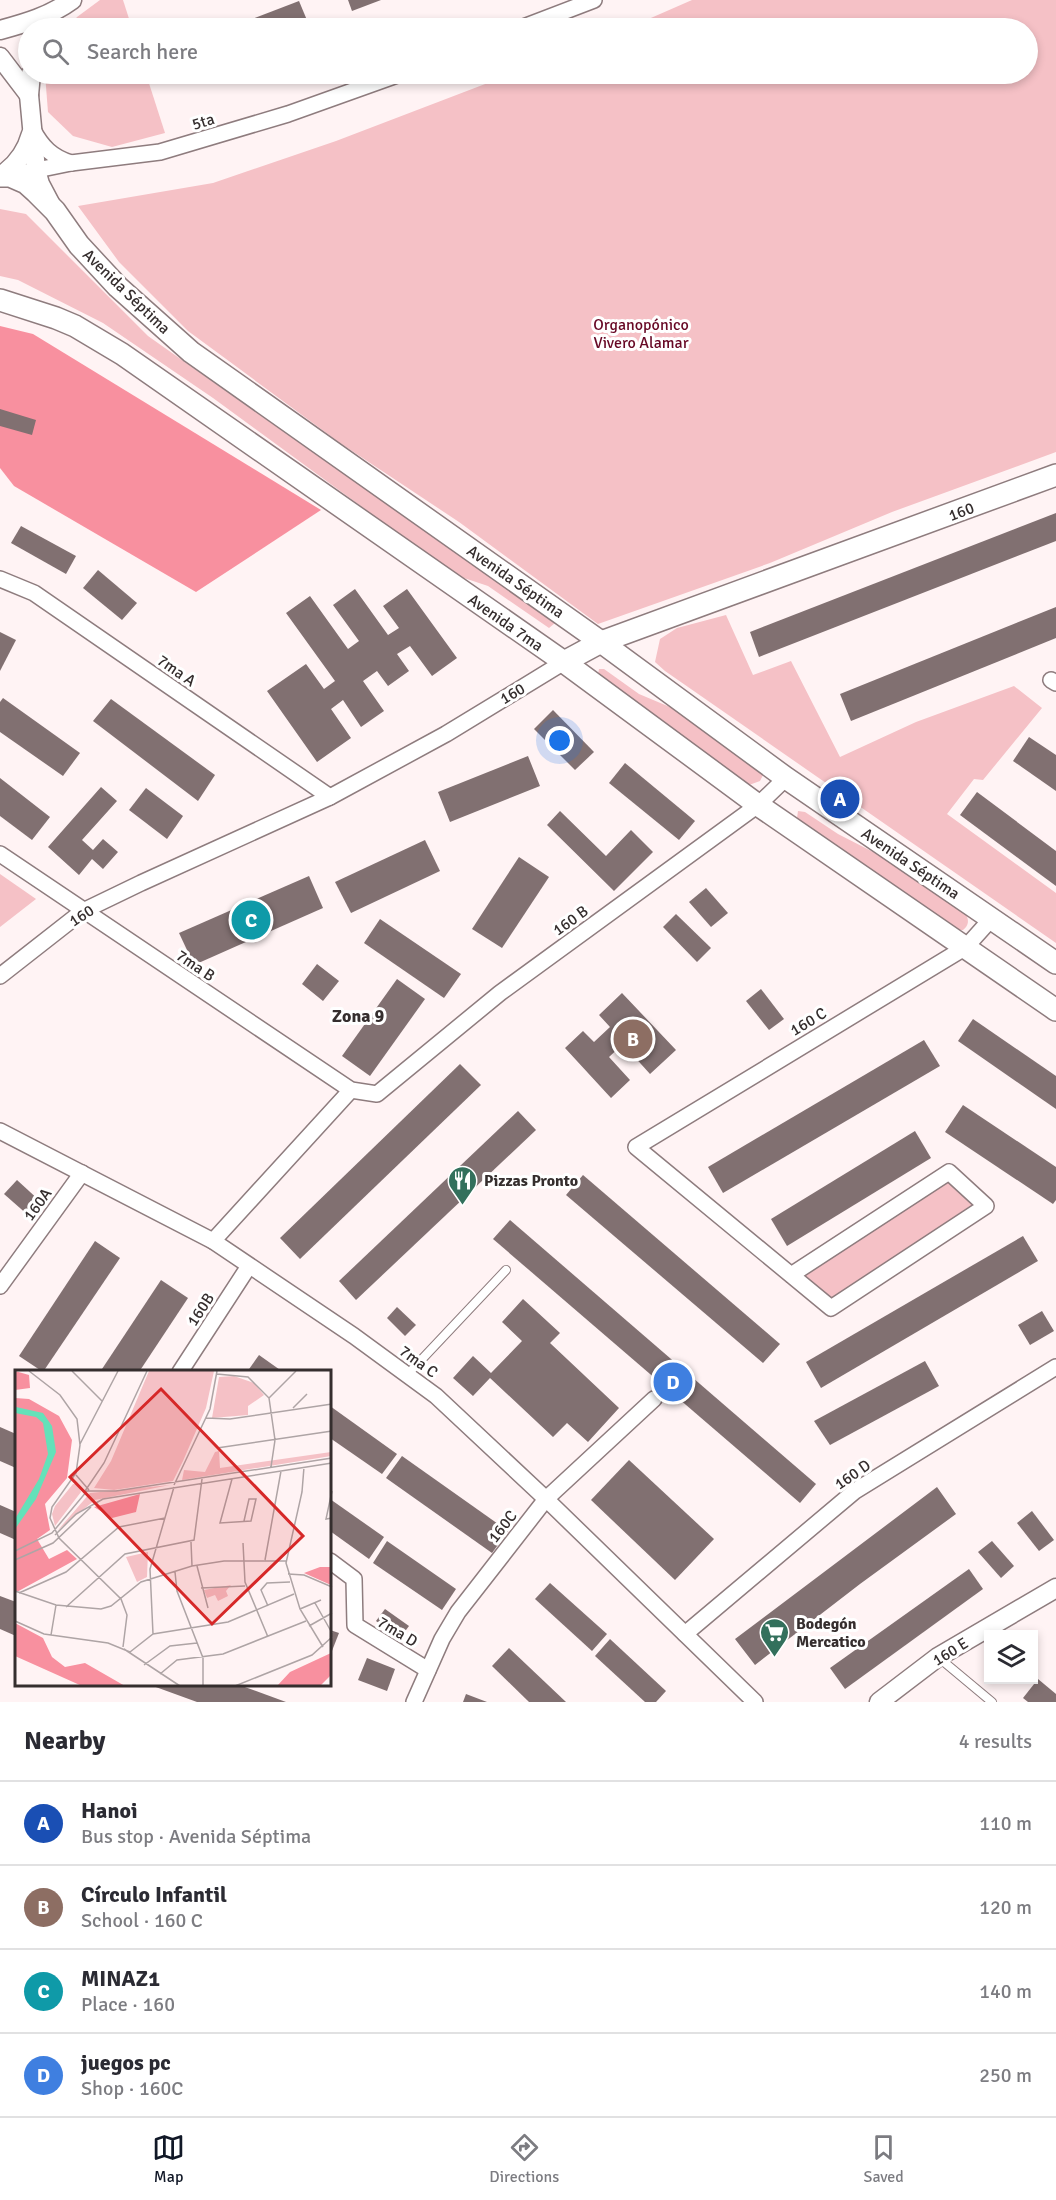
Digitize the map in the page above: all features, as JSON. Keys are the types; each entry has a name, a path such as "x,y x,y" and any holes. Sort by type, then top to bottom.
{"main road":[{"name":"Avenida Séptima","path":"3,176 26,183 55,212 79,245 118,287 191,352 600,642 786,778 1056,963"},
{"path":"0,300 29,309"},
{"name":"Avenida 7ma","path":"29,309 75,326 122,354 564,662"},
{"name":"160","path":"564,662 600,642 1056,475"},
{"path":"564,662 758,805 1056,1010"}],"street":[{"path":"547,18 594,0"},
{"path":"51,18 65,5"},
{"path":"38,18 65,5"},
{"path":"0,30 18,25"},
{"path":"0,57 18,81"},
{"path":"21,84 29,95"},
{"path":"30,84 29,95 36,170 40,184 55,212"},
{"name":"5ta","path":"3,176 71,163 160,152 288,114 372,84"},
{"path":"33,130 41,144 50,153 71,163"},
{"path":"3,176 26,150 33,130"},
{"path":"0,308 29,309"},
{"name":"7ma A","path":"0,579 34,593 330,797"},
{"name":"160","path":"0,976 83,911 330,797 446,734 564,662"},
{"name":"160 B","path":"377,1094 500,993 758,805 786,778"},
{"name":"7ma B","path":"0,854 351,1090 377,1094"},
{"name":"160 C","path":"791,1275 636,1147 966,947 992,918"},
{"path":"213,1241 351,1090"},
{"name":"7ma C","path":"0,1131 213,1241 354,1336 436,1396 546,1499 755,1702"},
{"path":"949,1172 986,1206 831,1308 791,1275 949,1172"},
{"name":"160A","path":"0,1286 82,1173"},
{"name":"160B","path":"181,1370 249,1266"},
{"name":"160 D","path":"686,1634 855,1491 1056,1367"},
{"name":"160C","path":"414,1702 442,1639 458,1612 546,1499 654,1399"},
{"name":"7ma D","path":"332,1562 354,1579 355,1625 428,1670"},
{"name":"160 E","path":"879,1702 938,1657 1056,1588"}],"lane":[{"path":"407,1375 506,1270"},
{"path":"938,1657 992,1702"}],"green space":[{"path":"100,0 123,0 129,18 76,18"},
{"name":"Organopónico Vivero Alamar","path":"692,0 1056,0 1056,452 892,512 770,563 598,624 459,522 340,443 188,331 119,262 78,206 213,183 336,141 485,84 1038,84 1038,18 651,18"},
{"path":"46,84 149,84 165,133 112,147 73,136 48,112"},
{"path":"0,209 26,214 148,336 555,623 549,628 488,586 455,575 213,398 103,323 18,280 0,276"},
{"path":"726,615 753,675 791,661 840,757 916,722 1014,686 1042,708 983,780 974,779 947,814 1056,893 1056,943 655,662 660,639 677,628"},
{"path":"599,669 604,669 639,694 677,710 760,769 763,775 760,781 749,785 598,674"},
{"path":"798,811 805,812 838,834 879,855 966,914 968,921 966,926 963,930 957,930 801,822 797,818"},
{"path":"0,874 36,899 0,927"},
{"path":"949,1172 986,1206 831,1308 791,1275"}],"shaded area":[{"path":"0,326 33,334 321,510 196,592 14,486 0,468"}],"building":[{"path":"348,0 381,0 352,11"},
{"path":"299,1 306,18 255,18"},
{"path":"0,409 36,420 32,435 0,426"},
{"path":"1056,513 1056,541 759,657 750,632"},
{"path":"21,526 76,556 66,574 11,543"},
{"path":"98,570 137,603 122,620 83,588"},
{"path":"355,589 388,635 399,628 383,606 407,589 457,658 432,676 410,646 397,654 409,671 388,686 377,671 363,681 384,711 361,727 343,700 331,709 351,738 317,762 267,691 306,664 324,689 335,681 286,613 310,596 348,649 359,641 333,605"},
{"path":"1056,607 1056,638 851,721 840,694"},
{"path":"0,632 16,640 0,671"},
{"path":"3,698 80,753 63,776 0,732 0,702"},
{"path":"111,699 215,775 198,801 93,721"},
{"path":"553,710 594,752 575,770 534,729"},
{"path":"1029,737 1056,755 1056,791 1013,761"},
{"path":"528,756 540,786 450,822 438,792"},
{"path":"625,763 695,821 679,840 609,783"},
{"path":"0,778 50,817 32,840 0,816"},
{"path":"101,787 117,801 82,840 93,850 103,839 118,852 103,869 92,859 79,875 48,847"},
{"path":"146,788 183,816 167,839 129,810"},
{"path":"977,792 1056,851 1056,886 960,815"},
{"path":"560,811 606,856 631,830 653,852 614,891 547,825"},
{"path":"425,840 440,871 351,913 335,882"},
{"path":"519,857 549,877 502,948 472,929"},
{"path":"309,876 323,908 194,965 179,933"},
{"path":"706,888 728,913 711,927 689,902"},
{"path":"676,914 711,948 697,962 663,927"},
{"path":"380,919 461,974 444,998 364,943"},
{"path":"317,964 339,981 323,1001 302,984"},
{"path":"397,979 425,999 370,1076 342,1056"},
{"path":"761,989 784,1019 769,1030 746,1001"},
{"path":"622,993 676,1050 650,1074 623,1044 609,1057 630,1080 611,1098 565,1048 583,1031 594,1042 610,1027 599,1015"},
{"path":"973,1019 1056,1076 1056,1109 958,1041"},
{"path":"924,1040 940,1066 723,1193 708,1167"},
{"path":"460,1064 481,1085 300,1259 280,1238"},
{"path":"963,1105 1056,1167 1056,1200 1053,1204 945,1132"},
{"path":"518,1111 536,1130 356,1300 339,1281"},
{"path":"915,1131 931,1158 787,1246 771,1219"},
{"path":"583,1175 780,1344 763,1363 566,1195"},
{"path":"17,1180 41,1202 29,1216 4,1194"},
{"path":"510,1220 816,1484 800,1503 493,1239"},
{"path":"1023,1236 1038,1261 821,1388 806,1362"},
{"path":"95,1241 120,1258 44,1370 40,1370 19,1356"},
{"path":"161,1280 188,1298 140,1370 101,1370"},
{"path":"523,1299 560,1333 550,1343 619,1408 588,1442 567,1423 553,1437 490,1378 473,1396 453,1378 473,1356 491,1373 522,1341 502,1322"},
{"path":"397,1307 416,1325 405,1336 387,1318"},
{"path":"1042,1311 1054,1331 1030,1345 1018,1325"},
{"path":"259,1355 280,1370 248,1370"},
{"path":"925,1361 939,1386 830,1445 814,1421"},
{"path":"332,1407 397,1454 382,1474 332,1439"},
{"path":"0,1427 15,1434 15,1468 0,1461"},
{"path":"402,1456 508,1531 492,1553 386,1478"},
{"path":"629,1460 714,1539 675,1580 591,1500"},
{"path":"937,1487 956,1514 755,1665 735,1639"},
{"path":"332,1500 384,1537 369,1559 332,1532"},
{"path":"0,1505 15,1512 15,1540 0,1533"},
{"path":"1032,1511 1054,1540 1039,1551 1017,1523"},
{"path":"387,1541 456,1589 442,1610 373,1563"},
{"path":"992,1541 1014,1566 1001,1578 978,1552"},
{"path":"969,1569 983,1589 845,1689 830,1668"},
{"path":"550,1583 607,1634 592,1651 535,1599"},
{"path":"0,1596 15,1602 15,1636 0,1629"},
{"path":"385,1609 409,1626 400,1638 376,1621"},
{"path":"332,1631 339,1633 332,1651"},
{"path":"610,1639 666,1691 656,1702 645,1702 595,1656"},
{"path":"509,1648 566,1702 529,1702 492,1666"},
{"path":"367,1658 395,1669 387,1691 358,1680"},
{"path":"1038,1679 1056,1694 1056,1702 1028,1702 1023,1698 1034,1684 1038,1684"},
{"path":"156,1687 245,1687 286,1702 197,1702"},
{"path":"466,1694 487,1702 463,1702"}],"place":[{"name":"Hanoi","path":"840,799"},
{"name":"MINAZ1","path":"251,920"},
{"name":"Círculo Infantil","path":"633,1039"},
{"name":"Pizzas Pronto","path":"463,1206"},
{"name":"juegos pc","path":"673,1382"},
{"name":"Bodegón Mercatico","path":"775,1658"}],"district":[{"name":"Zona 9","path":"358,1016"}]}
